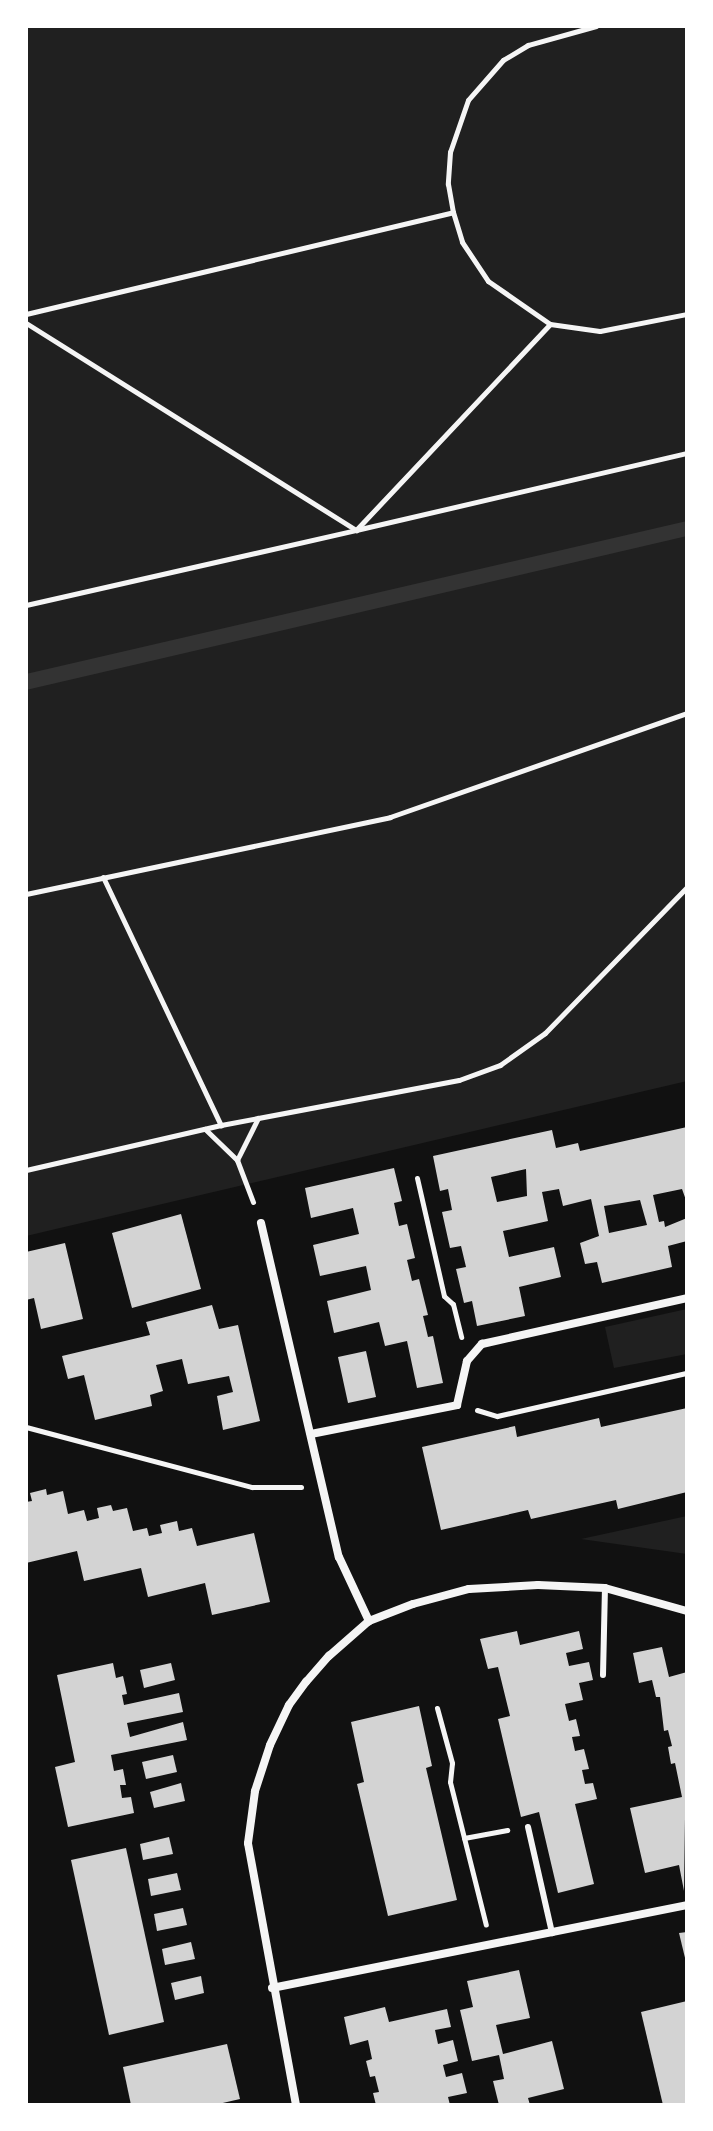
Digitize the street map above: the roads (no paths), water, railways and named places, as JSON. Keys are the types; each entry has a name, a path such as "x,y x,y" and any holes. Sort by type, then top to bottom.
{"street":[{"path":"261,1223 339,1557 369,1621"},
{"path":"311,1434 457,1405 467,1361 482,1344 687,1298"},
{"path":"296,2105 272,1988 248,1843 255,1791 270,1745 289,1705 329,1656 369,1621 413,1604 469,1589 538,1585 605,1588 687,1611"},
{"path":"272,1988 687,1905"}],"lane":[{"path":"603,1675 605,1588"},
{"path":"528,1827 552,1933"}]}
